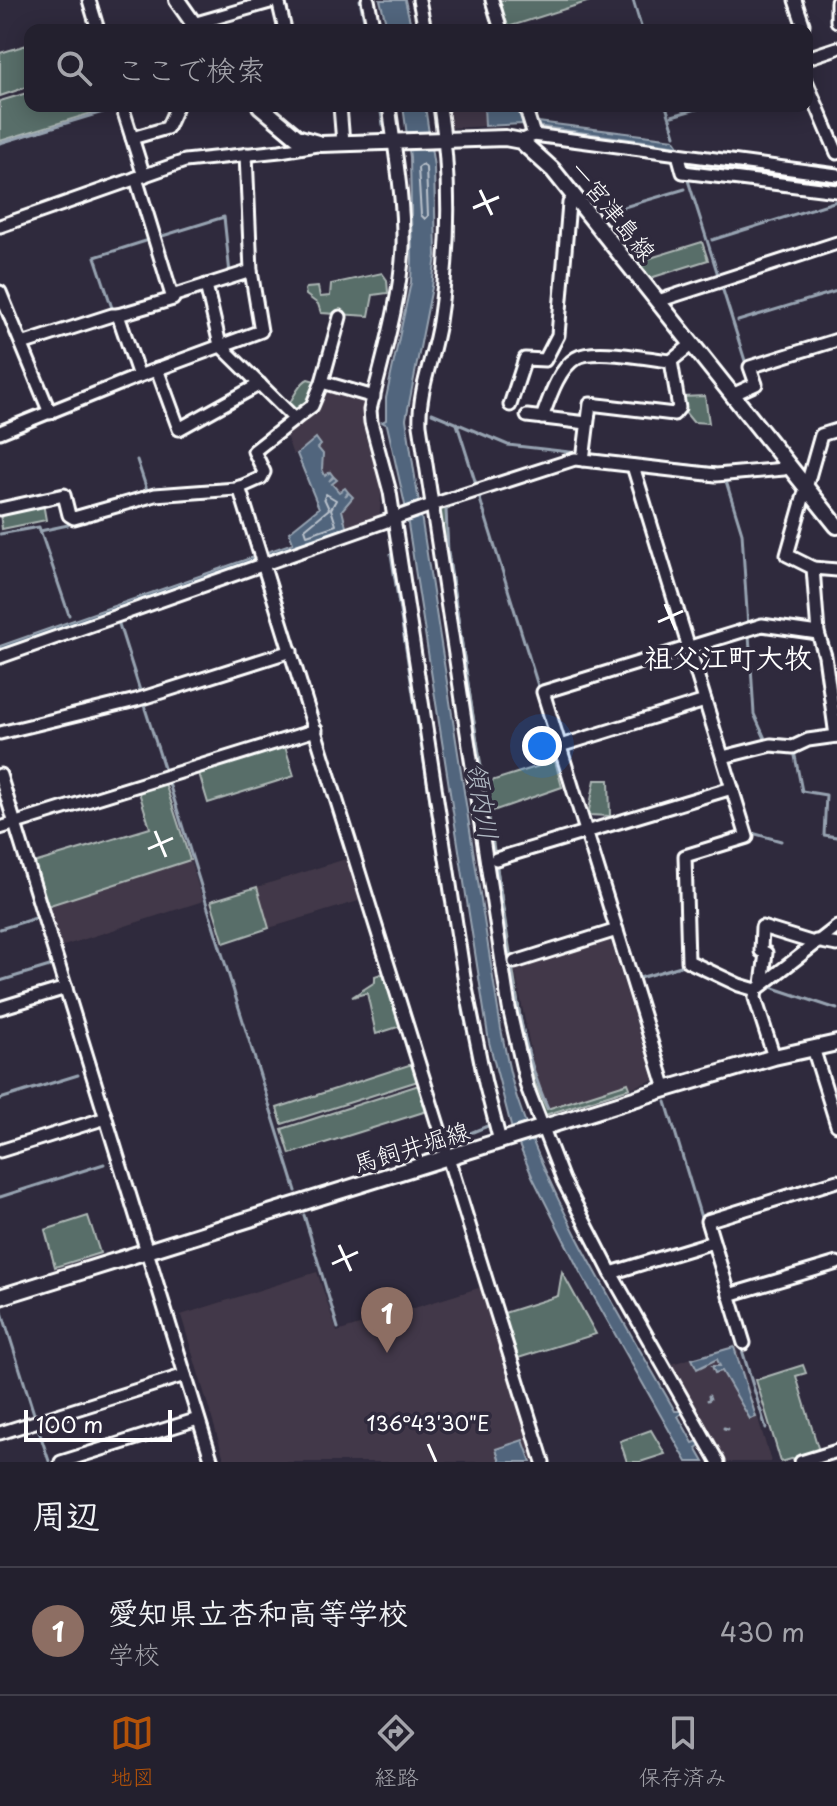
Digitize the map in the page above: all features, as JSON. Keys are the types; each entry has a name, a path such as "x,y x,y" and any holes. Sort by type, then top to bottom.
{"main road":[{"path":"177,0 194,24"},
{"path":"267,112 297,137 321,144 505,138 529,131"},
{"name":"一宮津島線","path":"529,131 539,155 837,526"},
{"name":"馬飼井堀線","path":"0,1297 666,1089 774,1057 837,1043"}],"street":[{"path":"89,0 96,24"},
{"path":"205,24 278,0 284,24"},
{"path":"368,0 373,24"},
{"path":"419,0 424,24"},
{"path":"492,0 499,24"},
{"path":"795,0 803,24"},
{"path":"837,2 837,21"},
{"path":"813,56 837,48"},
{"path":"813,102 837,153"},
{"path":"22,344 173,299 124,112"},
{"path":"132,138 167,128 174,112"},
{"path":"340,112 343,143"},
{"path":"390,112 398,164 402,251 394,311 371,422 390,492 465,983 500,1141"},
{"path":"441,112 449,215 447,262 433,358 419,411 509,1008 520,1061 563,1180 611,1273 718,1462"},
{"path":"526,112 529,131 837,175"},
{"path":"0,226 185,161 321,144"},
{"path":"0,432 261,331 251,271 246,154"},
{"path":"678,154 683,172 837,191"},
{"path":"510,405 525,359 545,360 558,335 569,203 575,196"},
{"path":"658,301 837,243"},
{"path":"172,296 251,271"},
{"path":"206,285 220,345 295,419"},
{"path":"0,292 4,313 22,344 50,413"},
{"path":"118,315 139,376"},
{"path":"0,509 64,495 69,515 74,518 155,495 239,487 261,478 264,472 254,451 312,406 340,317"},
{"path":"732,395 756,384 750,367 837,340"},
{"path":"542,418 552,390 572,359 586,353 671,361 692,344"},
{"path":"583,460 590,404 674,414 679,408 671,361"},
{"path":"157,369 179,429 260,384"},
{"path":"322,382 374,397"},
{"path":"527,416 587,423"},
{"path":"837,430 821,435 787,555 813,568 837,570"},
{"path":"0,657 263,560 575,459 716,475 784,469 787,465"},
{"path":"633,466 747,837 685,856 688,961 739,985 759,987 837,927"},
{"path":"239,487 543,1462"},
{"path":"723,757 771,745 793,747 808,740 836,736 828,668 818,633 813,568"},
{"path":"666,1089 543,692 762,625 818,633"},
{"path":"0,733 136,700 291,651"},
{"path":"560,746 705,701"},
{"path":"0,828 316,730"},
{"path":"0,775 212,1462"},
{"path":"496,859 732,788"},
{"path":"774,1057 755,998 766,953 761,951 762,927 837,945"},
{"path":"515,962 617,930"},
{"path":"0,1008 66,988"},
{"path":"813,1048 832,1094 837,1125"},
{"path":"0,1151 106,1118"},
{"path":"744,1343 707,1221 837,1181"},
{"path":"611,1273 713,1242"},
{"path":"729,1295 837,1263"},
{"path":"0,1433 185,1375"},
{"path":"61,1462 198,1419"},
{"path":"801,1462 837,1451"}],"shaded area":[{"path":"445,112 519,112 522,124 448,128"},
{"path":"329,389 365,401 365,436 382,486 379,521 347,531 342,513 345,496 332,484 336,479 334,477 329,482 333,476 322,472 323,455 317,448 321,445 316,438 293,455 286,435 319,410"},
{"path":"352,857 365,899 269,928 257,887"},
{"path":"190,860 203,901 60,947 47,906"},
{"path":"609,936 654,1080 630,1088 628,1083 550,1108 537,1082 514,965"},
{"path":"317,1272 337,1332 485,1286 539,1462 225,1462 181,1315"},
{"path":"736,1345 771,1462 726,1462 672,1364"}],"green space":[{"path":"497,0 593,0 518,24 504,24"},
{"path":"24,46 24,88 0,96 0,53"},
{"path":"24,94 24,112 95,112 0,141 0,101"},
{"path":"702,242 708,260 647,279 634,263"},
{"path":"382,273 387,280 388,293 373,295 369,316 321,313 318,304 306,295 306,288 318,287 320,297 330,296 331,284"},
{"path":"308,379 315,381 315,391 308,403 296,412 289,405"},
{"path":"705,396 709,423 693,422 684,411 681,397"},
{"path":"467,496 467,500 446,510 448,552 521,1020 535,1083 547,1109 628,1083 630,1088 542,1116 513,1009 438,513 439,507"},
{"path":"43,503 46,520 2,529 0,513"},
{"path":"284,743 294,776 208,803 198,770"},
{"path":"555,761 562,787 490,812 485,783"},
{"path":"164,780 190,860 47,906 34,863 150,828 138,789"},
{"path":"595,780 609,780 610,816 588,815"},
{"path":"257,887 269,928 224,943 211,901"},
{"path":"387,972 404,1025 376,1034 367,993 352,997 375,982 375,976"},
{"path":"415,1063 421,1080 282,1124 277,1108"},
{"path":"422,1084 430,1110 290,1154 282,1129"},
{"path":"88,1216 100,1253 55,1267 45,1230"},
{"path":"562,1272 596,1334 515,1359 501,1314 558,1296"},
{"path":"803,1365 806,1373 796,1376 819,1451 781,1462 756,1380"},
{"path":"651,1430 665,1454 640,1462 627,1462 620,1441"}],"water":[{"path":"380,0 405,0 411,24 386,24"},
{"path":"404,112 426,112 434,167 436,255 406,419 508,1065 533,1142 569,1221 675,1411 681,1411 678,1416 693,1443 701,1440 703,1443 696,1448 704,1462 687,1462 580,1272 511,1126 489,1042 405,505 387,425 382,422 386,420 386,398 411,282 410,157"},
{"path":"484,112 520,112 522,120 674,139 679,146 522,124 485,126"},
{"path":"682,160 691,164 837,183 837,188 688,169"},
{"path":"316,438 321,445 318,448 323,454 325,476 330,472 333,476 329,481 334,477 337,480 332,484 339,492 345,488 348,492 345,496 349,493 353,497 342,510 347,531 0,650 0,646 293,543 289,532 319,508 297,454"},
{"path":"734,1347 756,1417 750,1419 722,1371 715,1373 712,1366 720,1366 717,1359 697,1369 692,1359"},
{"path":"523,1440 531,1462 500,1462 496,1449"}],"waterway":[{"path":"360,0 365,24"},
{"path":"633,0 640,24"},
{"path":"0,143 103,112"},
{"path":"117,112 135,169 132,174"},
{"path":"381,112 383,125"},
{"path":"668,112 675,135"},
{"path":"672,116 686,112"},
{"path":"687,177 719,278"},
{"path":"113,311 95,257 149,240 132,186"},
{"path":"597,215 685,189"},
{"path":"712,240 837,201"},
{"path":"159,237 224,217 230,274"},
{"path":"721,284 746,364"},
{"path":"738,321 837,291"},
{"path":"432,413 508,445 578,453"},
{"path":"457,424 476,484"},
{"path":"253,488 266,482 270,473 262,451"},
{"path":"589,454 715,468"},
{"path":"137,460 148,493"},
{"path":"772,476 787,474 789,477"},
{"path":"748,627 742,533 726,481 766,477"},
{"path":"479,496 539,689"},
{"name":"領内川","path":"446,510 448,552 494,855"},
{"path":"40,531 68,525 70,521"},
{"path":"0,534 39,527 69,615"},
{"path":"391,554 464,1016 486,1107"},
{"path":"118,621 141,694"},
{"path":"749,634 754,714 767,743"},
{"path":"143,702 165,771"},
{"path":"794,751 802,791 826,795 824,835 837,837"},
{"path":"729,758 752,833 781,841"},
{"path":"168,780 296,1191"},
{"path":"496,862 521,1020 537,1081 548,1108"},
{"path":"681,900 682,928"},
{"path":"0,929 39,917"},
{"path":"0,981 53,965"},
{"path":"636,979 684,965"},
{"path":"768,986 837,1009"},
{"path":"0,1099 78,1075"},
{"path":"666,1102 702,1221"},
{"path":"448,1142 490,1125 490,1122"},
{"path":"0,1197 104,1164"},
{"path":"304,1215 338,1328"},
{"path":"1,1309 35,1417"},
{"path":"742,1350 766,1428"},
{"path":"708,1400 709,1396"},
{"path":"37,1425 49,1461"},
{"path":"724,1428 728,1429"}],"place":[{"name":"愛知県立杏和高等学校","path":"387,1353"}],"district":[{"name":"祖父江町大牧","path":"728,656"}]}
